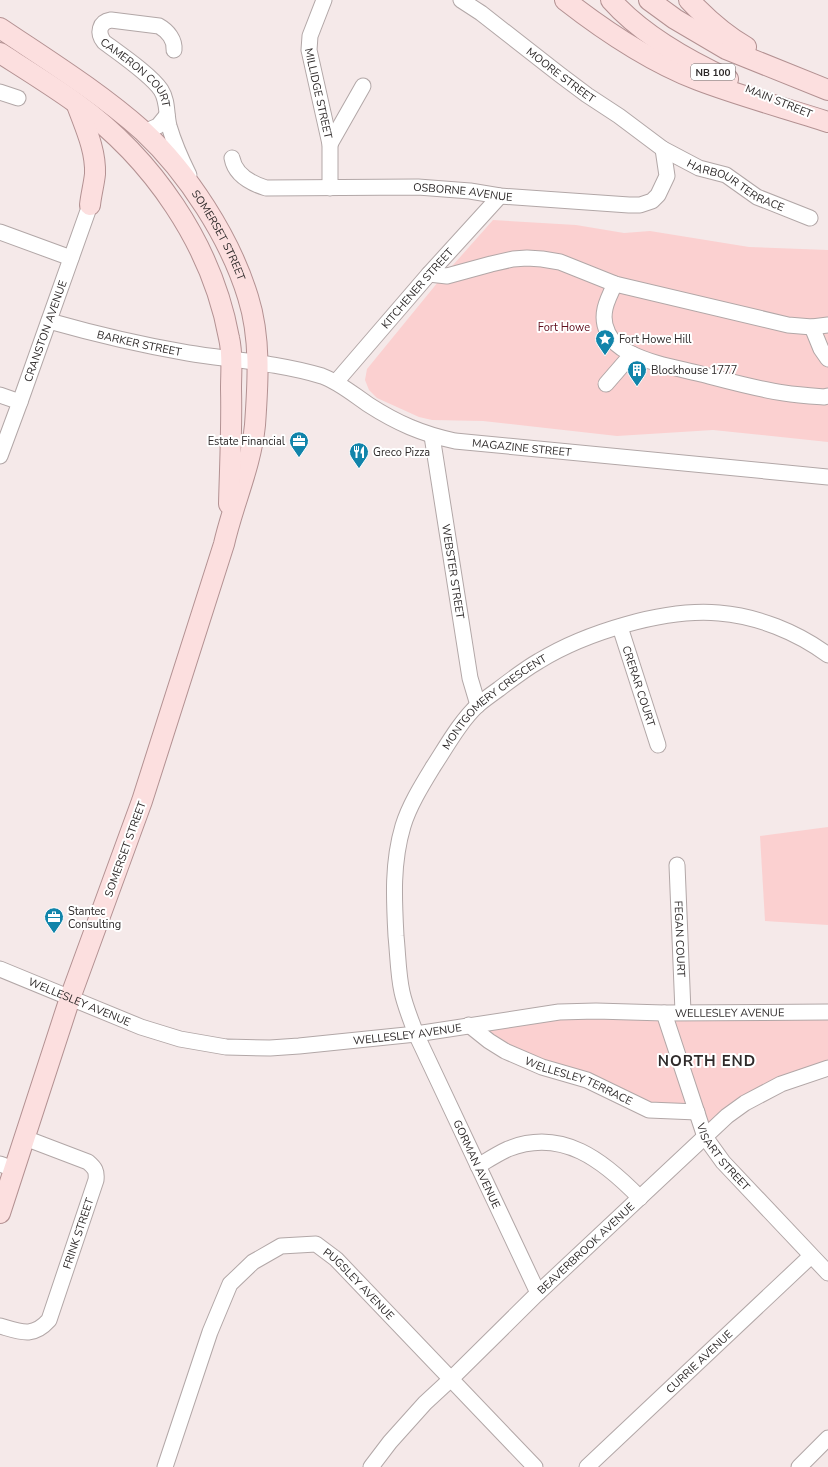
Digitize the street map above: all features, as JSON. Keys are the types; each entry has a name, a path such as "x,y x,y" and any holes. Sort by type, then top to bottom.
{"main road":[{"path":"565,0 612,35 665,66 698,80 828,122"},
{"name":"MAIN STREET","path":"610,0 637,24 684,56 743,86 828,122"},
{"name":"NB 100","path":"649,0 675,19 726,49 823,89"},
{"path":"689,0 709,20 736,42 823,89"},
{"name":"SOMERSET STREET","path":"0,28 85,85 144,132 164,153 198,196 238,269 248,298 254,329 258,364 254,427 246,472 219,562 142,801 70,998 25,1138 7,1167 0,1213"},
{"name":"SOMERSET STREET","path":"0,53 76,103 126,146 154,177 180,213 212,278 222,306 230,338 232,421 228,529"},
{"path":"76,103 87,130 94,160 95,175 90,205"}],"street":[{"name":"MILLIDGE STREET","path":"324,0 310,36 309,50 330,144 330,188"},
{"name":"MOORE STREET","path":"461,0 481,13 587,95 619,116 663,149"},
{"name":"CAMERON COURT","path":"174,50 174,44 171,38 163,28 159,26 111,20 105,22 100,28 100,34 104,42 149,77 158,86 165,99 167,115 182,162 198,196"},
{"path":"330,144 363,86"},
{"path":"0,92 18,98"},
{"name":"CAMERON COURT","path":"144,132 158,126 167,115"},
{"name":"OSBORNE AVENUE","path":"232,158 235,169 239,174 252,183 266,188 418,187 470,191 500,196 640,205 652,201 658,195 667,176 663,149"},
{"name":"HARBOUR TERRACE","path":"663,149 699,168 726,175 757,196 810,218"},
{"name":"KITCHENER STREET","path":"336,382 429,274 500,196"},
{"name":"CRANSTON AVENUE","path":"0,456 90,205"},
{"path":"0,232 71,258"},
{"path":"429,274 447,276 513,259 527,258 560,262 615,284 788,325 812,327 828,325"},
{"path":"615,284 606,302 604,316 605,325 608,334 613,341 632,354 654,363 785,393 824,397 828,396"},
{"name":"BARKER STREET","path":"49,321 122,340 231,359"},
{"path":"812,327 828,359"},
{"path":"606,384 632,354"},
{"name":"MAGAZINE STREET","path":"231,359 291,369 324,377 336,382 387,416 432,436 478,444 828,477"},
{"path":"0,395 20,402"},
{"name":"WEBSTER STREET","path":"432,436 470,678 478,705"},
{"name":"MONTGOMERY CRESCENT","path":"416,1034 406,1004 399,970 394,894 396,851 403,824 424,781 455,733 478,705 539,661 590,637 652,618 678,614 718,613 761,621 803,639 828,655"},
{"name":"CRERAR COURT","path":"620,627 658,745"},
{"name":"FEGAN COURT","path":"677,865 683,1012"},
{"name":"WELLESLEY AVENUE","path":"0,969 120,1019 162,1034 226,1047 270,1048 416,1034 559,1012 828,1012"},
{"name":"VISART STREET","path":"664,1013 705,1138 723,1162 828,1274"},
{"name":"WELLESLEY TERRACE","path":"468,1025 505,1051 542,1067 587,1080 649,1110 697,1112"},
{"name":"GORMAN AVENUE","path":"416,1034 538,1293"},
{"name":"BEAVERBROOK AVENUE","path":"371,1467 404,1425 425,1403 452,1379 538,1293 727,1116 763,1093 781,1084 828,1068"},
{"name":"FRINK STREET","path":"0,1326 23,1333 34,1332 42,1328 49,1320 96,1180 94,1167 88,1162 25,1138"},
{"path":"478,1166 494,1156 518,1146 540,1142 562,1144 592,1157 623,1181 640,1198"},
{"name":"PUGSLEY AVENUE","path":"165,1467 210,1332 230,1284 253,1262 281,1246 316,1244 336,1259 535,1467"},
{"name":"CURRIE AVENUE","path":"587,1467 811,1256"},
{"path":"807,1464 828,1438"}],"green space":[{"name":"Fort Howe","path":"493,220 576,225 624,233 650,231 749,247 828,250 828,442 713,430 617,436 483,421 432,420 419,417 377,398 369,390 365,380 367,369 438,282"},
{"path":"828,827 828,925 765,921 760,836"},
{"path":"559,1012 828,1012 828,1068 781,1084 705,1137 697,1112 670,1112 542,1067 469,1025"}],"place":[{"name":"Fort Howe Hill","path":"605,356"},
{"name":"Blockhouse 1777","path":"637,387"},
{"name":"Estate Financial","path":"299,458"},
{"name":"Greco Pizza","path":"359,469"},
{"name":"Stantec Consulting","path":"54,934"}],"district":[{"name":"NORTH END","path":"707,1061"}]}
